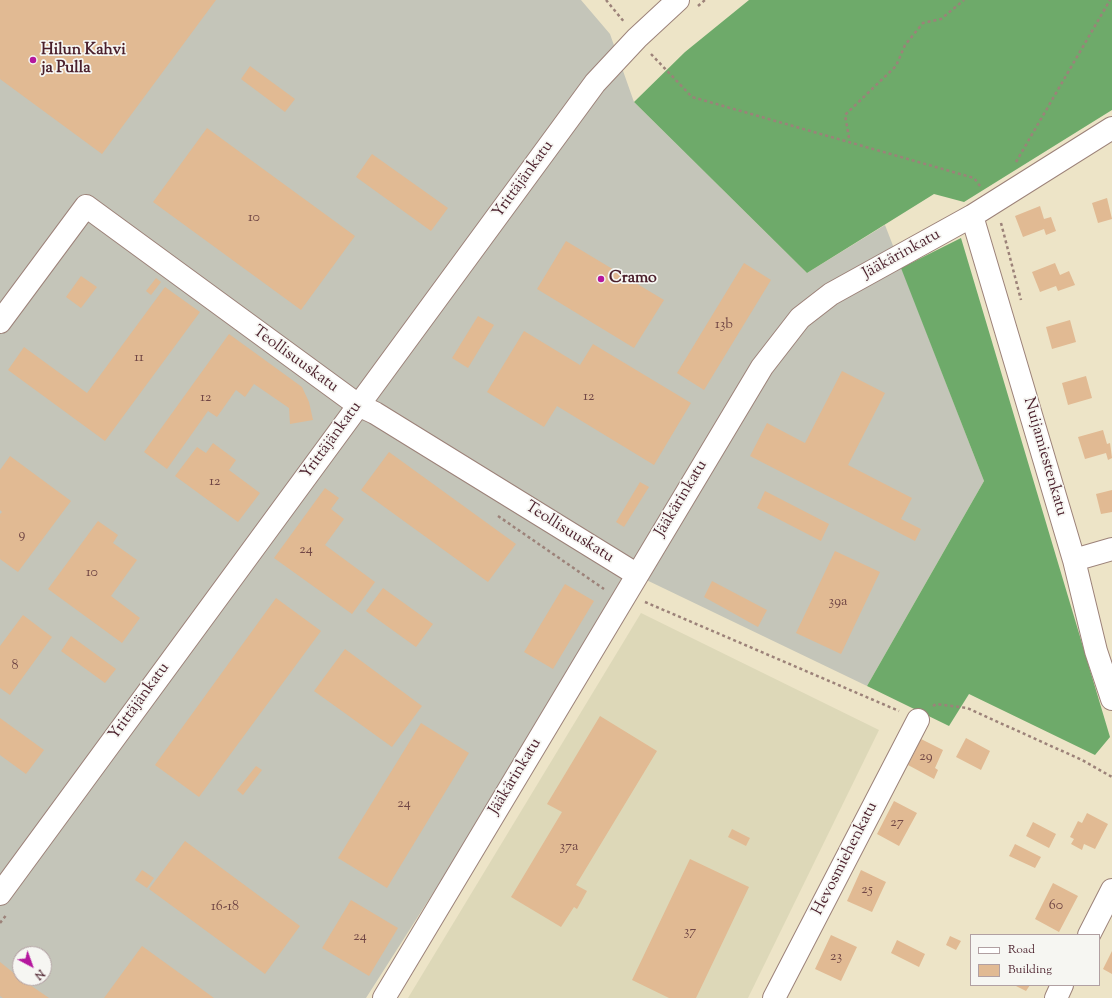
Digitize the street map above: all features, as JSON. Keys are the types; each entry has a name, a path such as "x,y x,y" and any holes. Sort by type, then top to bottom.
{"street":[{"name":"Yrittäjänkatu","path":"0,894 595,83 643,45 678,0"},
{"name":"Jääkärinkatu","path":"384,998 636,574 762,367 800,318 831,294 972,216 992,202 1112,128"},
{"name":"Teollisuuskatu","path":"0,322 86,206 358,405 374,413 636,574"},
{"name":"Nuijamiestenkatu","path":"972,216 1074,560 1096,651 1112,699"},
{"path":"1074,560 1112,549"},
{"name":"Hevosmiehenkatu","path":"774,998 918,720"},
{"path":"1090,934 1112,890"},
{"path":"1056,998 1062,986"}],"path":[{"path":"606,0 643,45 692,97 974,178 992,202"},
{"path":"849,138 845,115 896,66 905,45 922,23 941,19 964,0"},
{"path":"1012,168 1110,0"},
{"path":"640,600 918,720 936,704 967,708 1082,760 1112,777"}],"shaded area":[{"path":"0,0 581,0 610,34 634,102 807,273 885,225 984,481 867,686 636,575 366,998 0,998"},
{"path":"641,613 879,730 748,998 408,998"}],"green space":[{"path":"749,0 1112,0 1112,110 964,202 934,194 807,273 634,102 685,52"},
{"path":"961,238 1110,737 1095,755 969,694 949,726 867,686 984,481 901,268"}],"building":[{"path":"0,0 216,0 102,154 0,79"},
{"path":"250,66 295,99 285,112 241,79"},
{"path":"207,128 355,236 301,310 153,202"},
{"path":"372,154 448,208 431,231 356,177"},
{"path":"1107,198 1112,219 1098,223 1092,203"},
{"path":"1040,206 1044,219 1051,217 1056,231 1046,235 1044,229 1023,237 1015,216"},
{"path":"566,241 664,300 634,348 537,289"},
{"path":"744,263 771,280 704,390 677,373"},
{"path":"1055,263 1060,275 1069,271 1075,285 1058,291 1056,286 1040,292 1032,272"},
{"path":"81,276 97,287 81,308 66,297"},
{"path":"156,278 161,282 151,295 146,291"},
{"path":"165,287 200,312 105,441 8,370 24,347 87,393"},
{"path":"478,316 494,325 468,368 452,358"},
{"path":"1070,320 1076,342 1052,349 1046,327"},
{"path":"524,331 580,365 593,344 691,403 654,465 557,406 544,427 487,392"},
{"path":"229,334 302,387 309,402 313,420 290,424 289,408 254,384 245,397 236,390 217,417 208,411 167,469 144,452"},
{"path":"842,371 885,393 848,465 912,498 901,519 921,529 915,541 750,456 767,423 805,443"},
{"path":"1086,376 1092,398 1068,405 1062,383"},
{"path":"1103,430 1107,444 1110,443 1112,458 1108,460 1106,453 1085,459 1078,437"},
{"path":"213,443 236,460 229,470 260,493 238,522 175,476 197,447 206,453"},
{"path":"389,452 516,544 488,582 361,490"},
{"path":"10,456 71,501 18,572 0,559 0,514 2,512 0,510 0,470"},
{"path":"640,482 649,487 624,527 616,522"},
{"path":"325,488 339,498 331,509 344,519 325,545 375,582 352,614 274,558"},
{"path":"1112,490 1112,512 1101,514 1096,494"},
{"path":"765,491 829,524 821,541 757,508"},
{"path":"98,521 118,535 113,543 137,560 111,596 140,618 122,643 48,589"},
{"path":"835,551 880,572 841,654 796,633"},
{"path":"712,581 767,610 758,627 704,597"},
{"path":"565,584 594,601 553,669 524,652"},
{"path":"383,588 433,624 416,647 366,611"},
{"path":"276,598 321,631 199,797 155,765"},
{"path":"23,615 52,637 10,695 0,688 0,646"},
{"path":"71,636 116,669 105,683 61,651"},
{"path":"345,649 422,706 392,747 314,691"},
{"path":"600,716 657,751 576,885 587,891 577,909 574,907 561,927 511,897 562,812 547,804"},
{"path":"0,718 44,750 26,774 0,755"},
{"path":"421,723 469,753 387,888 338,858"},
{"path":"966,738 990,751 981,770 956,757"},
{"path":"921,739 943,750 935,768 938,770 934,779 908,765"},
{"path":"256,766 262,770 243,795 237,790"},
{"path":"894,801 917,813 899,846 877,834"},
{"path":"1087,813 1108,824 1095,849 1084,844 1082,850 1071,844 1074,839 1070,837 1078,821 1082,823"},
{"path":"1033,822 1056,834 1049,848 1026,836"},
{"path":"732,829 750,838 746,846 728,837"},
{"path":"185,841 300,926 265,974 149,889"},
{"path":"1015,844 1041,857 1035,868 1009,856"},
{"path":"690,859 749,887 696,998 669,998 632,980"},
{"path":"142,870 154,878 147,888 135,880"},
{"path":"861,870 886,882 872,912 847,901"},
{"path":"1053,883 1078,896 1059,932 1035,919"},
{"path":"351,900 398,928 369,976 322,948"},
{"path":"831,935 857,947 841,981 815,969"},
{"path":"950,936 961,941 956,950 946,945"},
{"path":"897,940 925,954 919,967 891,953"},
{"path":"142,946 214,998 104,998"},
{"path":"1112,951 1112,974 1103,969"},
{"path":"0,962 12,972 12,986 32,986 49,998 3,998 0,996"},
{"path":"1016,986 1029,986 1026,991"}],"place":[{"name":"Hilun Kahvi ja Pulla","path":"33,60"},
{"name":"Cramo","path":"601,279"}]}
